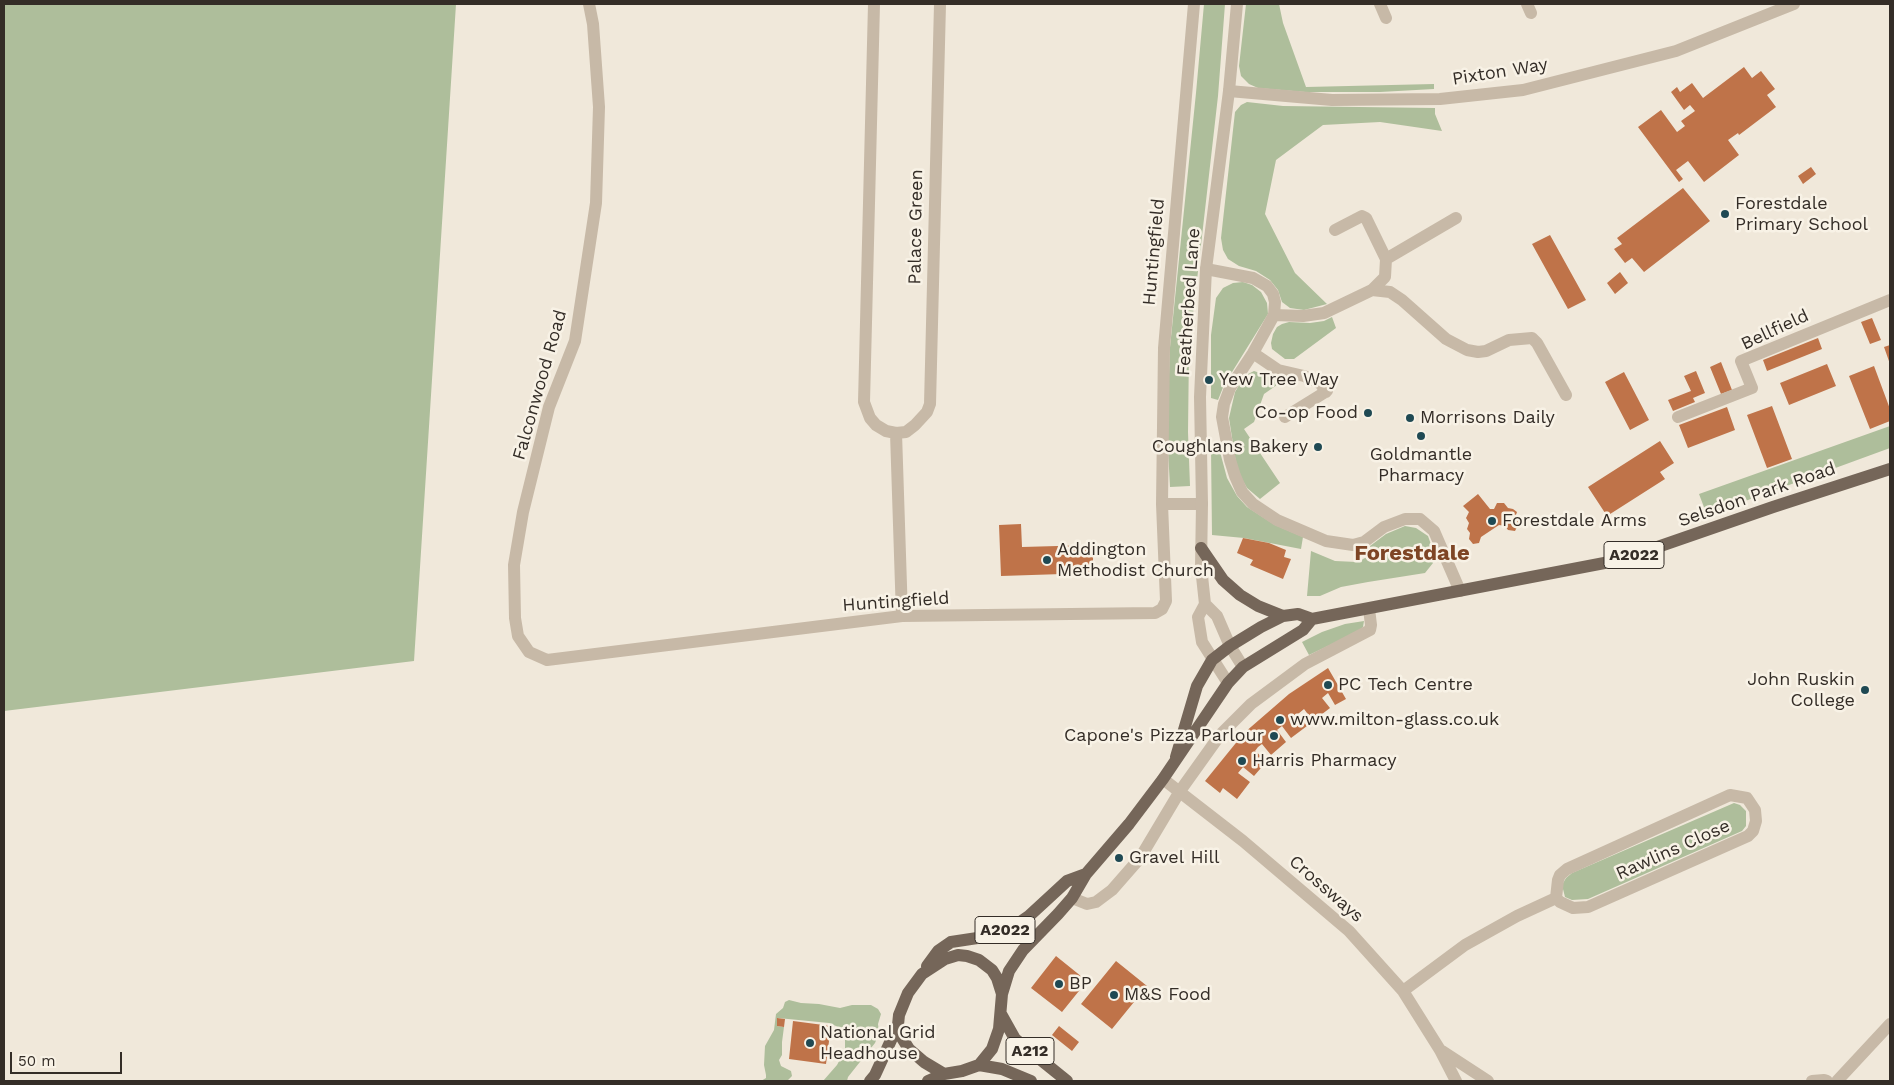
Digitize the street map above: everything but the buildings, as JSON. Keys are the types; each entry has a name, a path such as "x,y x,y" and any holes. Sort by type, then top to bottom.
{"main road":[{"name":"Selsdon Park Road","path":"1176,757 1197,686 1212,660 1230,646 1261,627 1284,616 1298,614 1312,619 1620,560 1890,469"},
{"path":"1201,548 1223,580 1240,596 1269,612 1284,616"},
{"name":"Selsdon Park Road","path":"1002,994 1012,965 1023,950 1072,898 1086,874 1129,824 1163,779 1176,757 1228,683 1243,667 1303,630 1312,619"},
{"name":"Selsdon Park Road","path":"922,974 941,948 951,942 984,937 1016,925 1045,903 1067,881 1086,874"},
{"path":"870,1081 875,1075 898,1025 899,1015 908,993 922,974 945,959 958,955 979,960 992,970 1002,994 1001,1014 992,1049 979,1065 962,1071 944,1074 928,1081"},
{"name":"A212","path":"1001,1014 1015,1039 1067,1081"},
{"path":"898,1025 902,1038 916,1056 944,1074"},
{"name":"A212","path":"979,1065 1002,1069 1031,1081"}],"street":[{"name":"Falconwood Road","path":"529,652 518,636 515,618 514,565 523,512 548,407 575,341 596,203 599,107 593,24 589,4"},
{"path":"874,4 864,402 870,418 876,425 886,431 896,433 902,616"},
{"name":"Palace Green","path":"896,433 906,432 915,425 927,412 930,404 940,4"},
{"name":"Huntingfield","path":"529,652 547,660 902,616 1156,613 1162,609 1166,601 1162,504 1164,348 1194,4"},
{"name":"Featherbed Lane","path":"1228,683 1202,642 1198,617 1205,604 1201,548 1200,397 1206,270 1229,91 1237,4"},
{"path":"1380,4 1386,18"},
{"name":"Pixton Way","path":"1229,91 1341,100 1440,99 1522,90 1676,51 1794,4"},
{"path":"1274,315 1303,316 1324,314 1372,290 1385,277 1386,259 1366,218 1362,216 1336,230"},
{"path":"1386,259 1456,218"},
{"path":"1206,270 1253,278 1267,286 1273,294 1275,302 1274,315 1253,353 1230,388 1222,417 1230,460 1242,492 1252,504 1277,520 1326,541 1354,545 1364,542 1384,527 1405,519 1420,519 1434,531 1460,591"},
{"path":"1372,290 1390,292 1402,300 1446,339 1467,350 1486,351 1509,340 1532,338 1537,343 1566,395"},
{"name":"Bellfield","path":"1678,417 1752,388 1741,361 1890,300"},
{"path":"1253,353 1278,370 1304,376 1320,383 1326,392 1286,417"},
{"path":"1162,504 1202,504"},
{"path":"1205,604 1217,616 1230,646 1243,667"},
{"path":"1072,898 1087,904 1096,902 1112,890 1140,858 1180,792 1220,735 1251,704 1305,664 1370,630 1372,625 1369,608"},
{"name":"Crossways","path":"1163,779 1244,841 1349,931 1403,991 1440,1050 1456,1081"},
{"name":"Rawlins Close","path":"1730,795 1747,798 1756,810 1756,821 1753,831 1748,836 1588,907 1573,908 1556,898 1558,880 1560,875 1567,869 1730,795"},
{"path":"1403,991 1465,945 1517,916 1556,898"},
{"path":"1837,1081 1890,1024"},
{"name":"Crossways","path":"1440,1050 1488,1081"},
{"path":"1812,1081 1827,1081"}],"green space":[{"path":"4,4 456,4 414,661 4,711"},
{"path":"1204,4 1225,4 1218,96 1189,350 1188,432 1190,486 1170,487 1167,431 1170,347"},
{"path":"1246,4 1279,4 1283,23 1306,87 1434,84 1434,89 1380,92 1305,92 1258,88 1249,84 1241,76 1239,66"},
{"path":"1247,102 1283,106 1435,108 1435,114 1442,131 1380,122 1323,125 1276,160 1265,214 1295,273 1327,304 1304,310 1290,308 1282,302 1278,290 1270,280 1256,271 1239,266 1228,259 1223,250 1221,238 1235,112 1241,105"},
{"path":"1243,282 1252,285 1261,292 1267,303 1268,314 1224,385 1218,400 1211,398 1211,335 1216,298 1223,288 1233,283"},
{"path":"1332,317 1336,328 1294,359 1285,359 1272,349 1273,334 1277,327 1282,324 1289,322 1310,323 1324,321"},
{"path":"1254,371 1275,378 1287,378 1264,394 1254,422 1244,429 1280,483 1260,499 1247,488 1239,474 1229,418 1235,392 1248,374"},
{"path":"1890,426 1890,448 1707,515 1699,494"},
{"path":"1219,448 1227,478 1237,496 1247,507 1275,525 1303,537 1301,549 1244,538 1212,535 1211,449"},
{"path":"1405,526 1416,528 1428,536 1434,553 1433,563 1425,573 1341,587 1320,596 1307,596 1311,551 1335,561 1357,562 1373,554 1370,546 1386,534"},
{"path":"1364,621 1363,627 1359,631 1309,655 1302,642 1322,632 1345,624"},
{"path":"1734,803 1740,805 1746,811 1746,826 1742,831 1588,899 1572,900 1565,897 1562,885 1572,873"},
{"path":"789,1000 840,1008 852,1005 871,1005 878,1009 881,1014 878,1024 879,1033 875,1043 848,1077 847,1081 823,1081 837,1065 845,1050 845,1037 842,1030 829,1023 778,1018 777,1026 784,1027 782,1055 779,1060 781,1066 791,1071 792,1076 787,1081 761,1081 766,1078 764,1065 765,1046 774,1030 776,1014 783,1008 785,1002"}],"place":[{"name":"Forestdale Primary School","path":"1725,214"},
{"name":"Yew Tree Way","path":"1209,380"},
{"name":"Co-op Food","path":"1368,413"},
{"name":"Morrisons Daily","path":"1410,418"},
{"name":"Goldmantle Pharmacy","path":"1421,436"},
{"name":"Coughlans Bakery","path":"1318,447"},
{"name":"Forestdale Arms","path":"1492,521"},
{"name":"Addington Methodist Church","path":"1047,560"},
{"name":"PC Tech Centre","path":"1328,685"},
{"name":"John Ruskin College","path":"1865,690"},
{"name":"www.milton-glass.co.uk","path":"1280,720"},
{"name":"Capone's Pizza Parlour","path":"1274,736"},
{"name":"Harris Pharmacy","path":"1242,761"},
{"name":"Gravel Hill","path":"1119,858"},
{"name":"BP","path":"1059,984"},
{"name":"M&S Food","path":"1114,995"},
{"name":"National Grid Headhouse","path":"810,1043"}],"district":[{"name":"Forestdale","path":"1412,554"}]}
